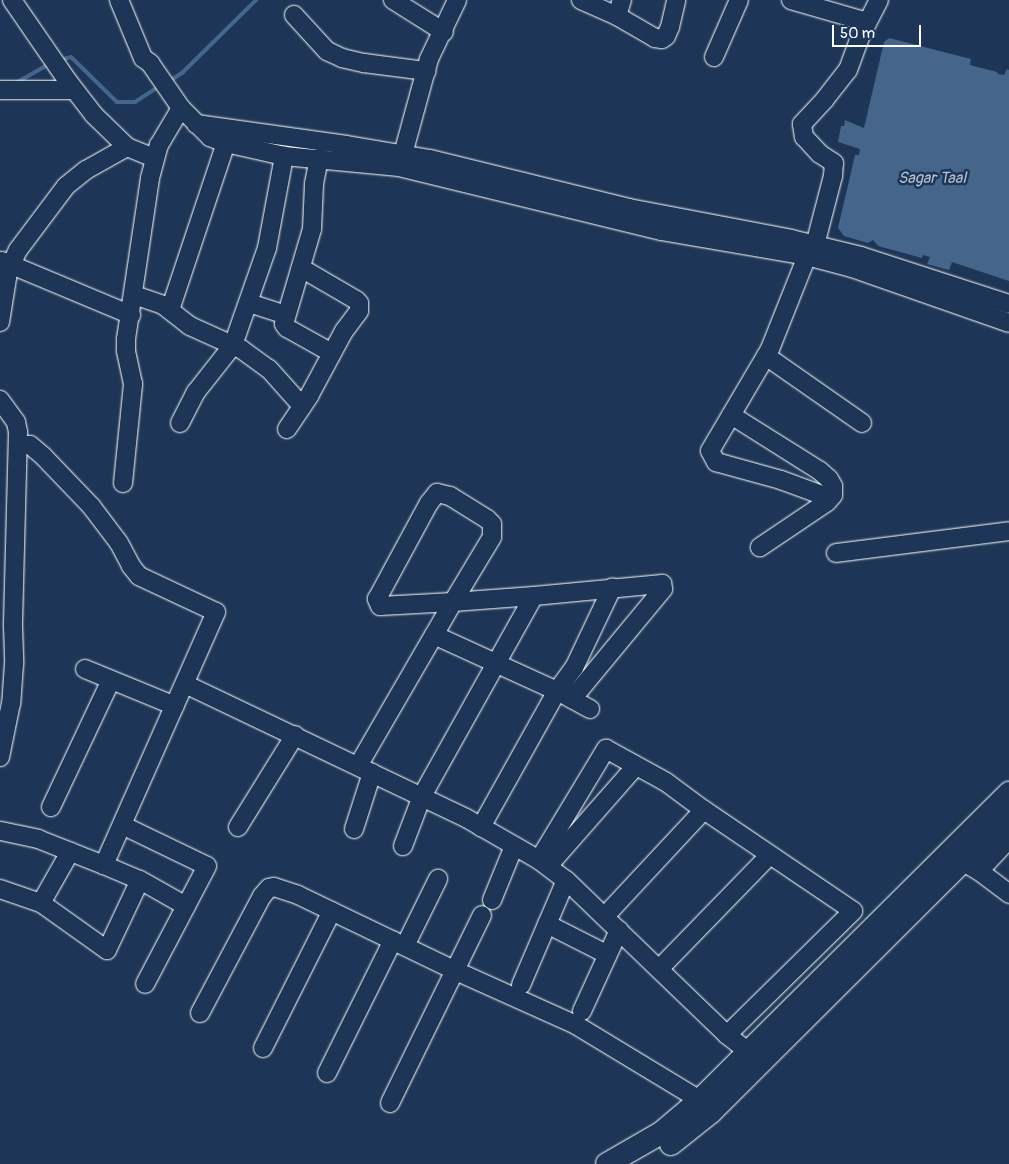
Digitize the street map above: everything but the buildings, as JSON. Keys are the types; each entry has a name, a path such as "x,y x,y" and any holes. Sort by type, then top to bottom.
{"main road":[{"path":"607,1164 661,1133 700,1100 749,1052 964,862 1009,793"},
{"path":"638,1164 669,1146 711,1112 964,862 1009,815"}],"street":[{"path":"12,0 53,57 70,85 94,115 128,148 154,158"},
{"path":"119,0 143,58 154,70 176,102 196,124 210,137 226,143 284,156 399,167 661,231 861,256 1009,304"},
{"path":"130,0 147,42 154,70"},
{"path":"393,0 444,32"},
{"path":"403,154 429,59 444,32 457,0"},
{"path":"581,0 619,8 655,38 662,39 666,36 670,26 676,0"},
{"path":"714,57 739,0"},
{"path":"791,0 867,22"},
{"path":"830,498 781,480 716,462 710,451 766,356 811,250 833,176 834,163 820,154 804,137 802,124 826,99 848,70 867,22 879,0"},
{"path":"294,15 327,50 342,58 364,63 426,71"},
{"path":"0,90 70,85"},
{"path":"123,483 133,384 126,350 154,158 176,102"},
{"path":"196,124 403,154 811,250 852,268 1009,323"},
{"path":"170,310 226,143"},
{"path":"0,322 5,263 18,250 66,186 86,170 128,148"},
{"path":"180,423 196,392 233,345 267,248 284,156"},
{"path":"319,158 314,184 312,229 284,324 287,328 332,353"},
{"path":"5,263 131,315"},
{"path":"287,429 344,331 359,311 358,303 301,268"},
{"path":"134,294 170,310 190,326 233,345 270,369 302,406"},
{"path":"249,303 286,315"},
{"path":"766,356 862,423"},
{"path":"0,400 16,422 18,445 12,703 0,757"},
{"path":"732,415 829,479 834,490 830,498 760,547"},
{"path":"18,445 30,445 43,456 90,506 119,543 131,566 139,576 216,612 104,865"},
{"path":"354,828 365,769 434,635 453,602 492,537 492,524 487,519 450,496 437,494 429,503 376,600 377,603 384,607 453,602 534,596 662,584 662,589 564,695 482,827"},
{"path":"836,553 1009,531"},
{"path":"564,695 574,668 612,588"},
{"path":"403,846 422,796 534,596"},
{"path":"434,635 564,695 590,710"},
{"path":"85,669 175,706"},
{"path":"51,807 111,680"},
{"path":"185,684 422,796 482,827 544,863 566,880 727,1035 749,1052"},
{"path":"238,827 295,736"},
{"path":"544,863 606,749 666,782 853,911 727,1035"},
{"path":"544,863 636,766"},
{"path":"604,916 704,810"},
{"path":"122,825 207,866 145,984"},
{"path":"1,831 38,840 104,865 140,880 186,906"},
{"path":"1009,839 964,862 1009,894"},
{"path":"492,900 514,846"},
{"path":"41,903 70,852"},
{"path":"659,969 770,855"},
{"path":"327,1073 399,943 438,879"},
{"path":"0,889 41,903 107,950 140,880"},
{"path":"521,985 566,880"},
{"path":"200,1013 262,896 269,888 274,887 332,911 456,971 576,1025 700,1100"},
{"path":"263,1048 332,911"},
{"path":"390,1103 482,915"},
{"path":"548,924 608,955"},
{"path":"582,1011 620,930"}],"water":[{"name":"Sagar Taal","path":"889,38 971,59 970,65 997,72 998,74 1004,75 1007,69 1009,70 1009,281 952,262 949,270 927,264 930,257 923,255 922,258 878,246 873,240 868,243 844,236 838,228 855,155 859,155 860,149 838,142 841,126 844,126 845,120 864,128 884,42"}],"waterway":[{"path":"168,82 182,73 256,0"},
{"path":"61,60 71,57 117,102 135,102 160,86"},
{"path":"14,84 49,64"}]}
